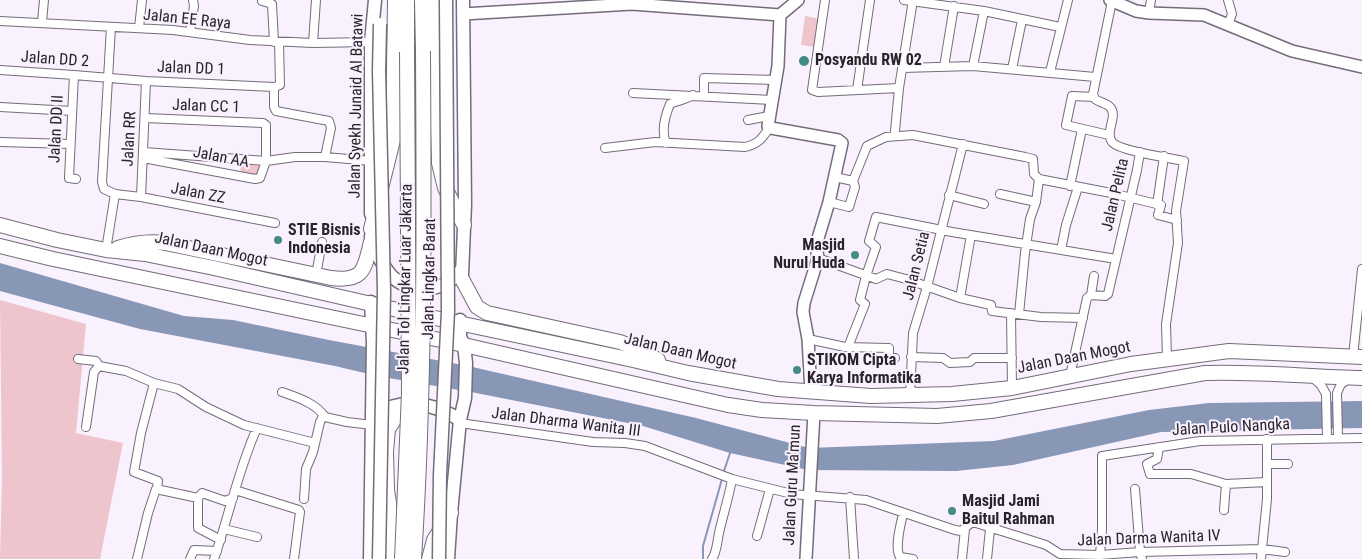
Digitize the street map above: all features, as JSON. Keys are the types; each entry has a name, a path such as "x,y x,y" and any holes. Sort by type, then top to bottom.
{"highway":[{"path":"109,250 134,243 165,243 316,275 346,279 356,276 365,266 393,140 395,0"},
{"name":"Jalan Tol Lingkar Luar Jakarta","path":"402,559 409,393 407,0"},
{"name":"Jalan Tol Lingkar Luar Jakarta","path":"414,559 421,459 424,281 422,0"},
{"path":"434,0 439,163 445,188 464,225"},
{"name":"Jalan Daan Mogot","path":"0,225 57,240 109,250 145,254 214,268 688,373 778,389 910,396 1012,388 1167,358 1229,351 1358,357"},
{"path":"0,246 53,260 464,345 728,405 762,410 814,414 909,416 966,414 1205,373 1231,372 1356,378"},
{"path":"462,274 477,307 487,313 607,339 636,348 663,363 688,373"},
{"path":"584,349 607,339"},
{"path":"390,559 392,522 386,490 388,429 398,414 413,403"},
{"path":"372,486 390,509"},
{"path":"429,559 434,540 451,513"}],"main road":[{"name":"Jalan Syekh Junaid Al Batawi","path":"371,235 371,42 375,0"},
{"path":"379,559 384,292 379,71 381,0"},
{"name":"Jalan Lingkar Barat","path":"439,559 440,475 448,311 446,0"},
{"name":"Jalan Lingkar Barat","path":"462,274 464,225 463,0"},
{"path":"371,235 383,265 394,279 402,284 426,288 442,286 462,274"},
{"path":"370,559 373,343 371,303"},
{"name":"Jalan Lingkar Barat","path":"448,559 460,422 465,398 466,363 464,345 460,337 460,322"},
{"path":"372,421 385,409 413,403 446,411 460,422"}],"street":[{"path":"42,22 44,0"},
{"path":"139,28 142,0"},
{"path":"190,32 194,0"},
{"path":"262,0 272,4 277,42 280,84 274,86 274,107 276,111 328,121 331,128 325,157"},
{"path":"313,43 316,0"},
{"path":"463,14 632,4 780,15 798,0"},
{"path":"825,0 813,87 814,92 899,88"},
{"path":"857,90 870,0"},
{"path":"904,0 984,11 1060,27"},
{"path":"1050,72 1068,0"},
{"path":"1109,135 1066,125 1072,96 1094,97 1095,77 1111,0 1136,11 1204,15 1292,51 1362,67"},
{"path":"1149,13 1151,0"},
{"path":"1228,0 1232,14 1228,25"},
{"path":"895,131 899,88 913,1"},
{"path":"944,67 954,6"},
{"path":"0,11 2,21"},
{"path":"973,66 984,11"},
{"path":"605,148 654,142 745,147 756,145 760,142 769,122 776,80 780,47 780,15"},
{"path":"1012,69 1022,20"},
{"name":"Jalan EE Raya","path":"2,21 139,28 277,42 371,42"},
{"path":"109,250 115,194 107,192 102,185 111,27"},
{"path":"902,68 973,66 1095,77"},
{"name":"Jalan DD 2","path":"0,70 107,79"},
{"name":"Jalan DD II","path":"74,75 69,178 76,179"},
{"path":"704,96 704,78 776,80"},
{"name":"Jalan DD 1","path":"107,79 274,86"},
{"name":"Jalan RR","path":"141,198 146,82"},
{"path":"633,93 772,100"},
{"path":"666,143 664,136 665,120 670,104 685,100 694,95"},
{"name":"Jalan Pelita","path":"1091,295 1108,295 1140,152 1114,143 1109,135 1113,112 1110,107 1094,97"},
{"path":"0,107 72,111"},
{"name":"Jalan CC 1","path":"145,118 265,124 266,161"},
{"path":"748,120 769,122 842,142 829,202 816,245 818,258 804,302 804,326 808,340 811,392"},
{"path":"1061,250 1074,186 1082,129"},
{"path":"829,202 849,207 855,187 853,181 865,148 886,137 913,135 1033,159 1034,174 1039,179 1161,205 1158,215 1177,220"},
{"path":"0,142 70,144"},
{"name":"Jalan Setia","path":"910,396 913,334 927,287 963,144"},
{"path":"1140,152 1184,160 1176,211 1177,254 1166,324 1167,358"},
{"path":"144,155 266,161"},
{"name":"Jalan AA","path":"144,155 255,179 260,178 266,161 295,157 325,157 372,161"},
{"path":"1157,205 1164,156"},
{"path":"835,177 853,181"},
{"path":"1012,388 1015,313 1030,219 1036,202 1039,179"},
{"name":"Jalan ZZ","path":"115,194 276,223"},
{"path":"1000,194 1036,202"},
{"path":"949,195 984,204"},
{"path":"848,347 865,304 860,300 876,247 869,241 876,217 940,230 1116,259"},
{"path":"960,298 971,235"},
{"path":"316,275 322,242"},
{"path":"818,258 876,279 887,274 906,279 960,298 991,305 992,311 1083,318"},
{"path":"1358,357 1362,269"},
{"path":"1070,376 1086,298 1091,295 1094,276"},
{"path":"808,340 848,347 889,348 889,358 895,358"},
{"path":"911,356 942,358 950,362 970,362 974,358 1012,358"},
{"path":"78,359 96,361 99,366 126,372 154,383 178,389 206,407 244,425 315,443"},
{"path":"86,427 94,372 99,366"},
{"path":"1313,377 1322,385 1326,394 1327,436"},
{"path":"1337,435 1337,393 1341,384 1356,378"},
{"path":"137,559 148,513 155,490 158,489 158,480 134,472 154,383"},
{"path":"282,392 302,400 322,412 325,417 347,422 372,421"},
{"name":"Jalan Guru Ma'mun","path":"806,559 814,414"},
{"path":"304,499 306,469 313,452 320,422 325,417"},
{"name":"Jalan Dharma Wanita III","path":"460,422 593,442 645,446 729,478 792,494 810,494"},
{"path":"214,559 248,449 257,428"},
{"name":"Jalan Pulo Nangka","path":"1100,556 1102,456 1200,441 1337,435 1362,438"},
{"path":"1261,559 1267,482 1267,439"},
{"path":"1159,447 1157,459 1147,464 1150,474 1191,474 1226,484 1267,482"},
{"path":"1267,464 1288,464"},
{"path":"712,559 715,555 718,534 729,495 729,478"},
{"path":"1224,510 1226,484"},
{"path":"158,489 198,498"},
{"path":"757,536 770,489"},
{"path":"1135,489 1141,556"},
{"path":"221,540 198,528 198,498 202,493 225,501 234,494"},
{"path":"234,494 299,510 294,559"},
{"name":"Jalan Darma Wanita IV","path":"810,494 866,500 960,531 972,523 976,523 990,529 1046,545 1059,557 1198,555 1262,549 1285,552"},
{"path":"850,497 854,559"},
{"path":"903,513 898,534 898,553 900,557 912,559"},
{"path":"224,529 257,537"},
{"path":"962,559 965,529"},
{"path":"986,559 990,529"},
{"path":"190,559 194,550 217,551"}],"shaded area":[{"path":"805,16 821,19 816,47 801,45"},
{"path":"241,164 263,166 262,178 240,175"},
{"path":"0,300 86,324 76,433 123,443 100,559 0,559 2,477"}],"water":[{"path":"0,263 184,316 233,320 468,366 696,418 809,448 994,441 1149,410 1209,403 1362,401 1362,428 1161,432 1013,465 956,471 808,470 730,453 643,426 140,329 0,291"}],"waterway":[{"path":"723,474 731,450"},
{"path":"703,559 703,546 722,479"}],"place":[{"name":"Posyandu RW 02","path":"804,61"},
{"name":"STIE Bisnis Indonesia","path":"278,240"},
{"name":"Masjid Nurul Huda","path":"855,255"},
{"name":"STIKOM Cipta Karya Informatika","path":"797,370"},
{"name":"Masjid Jami Baitul Rahman","path":"952,511"}]}
